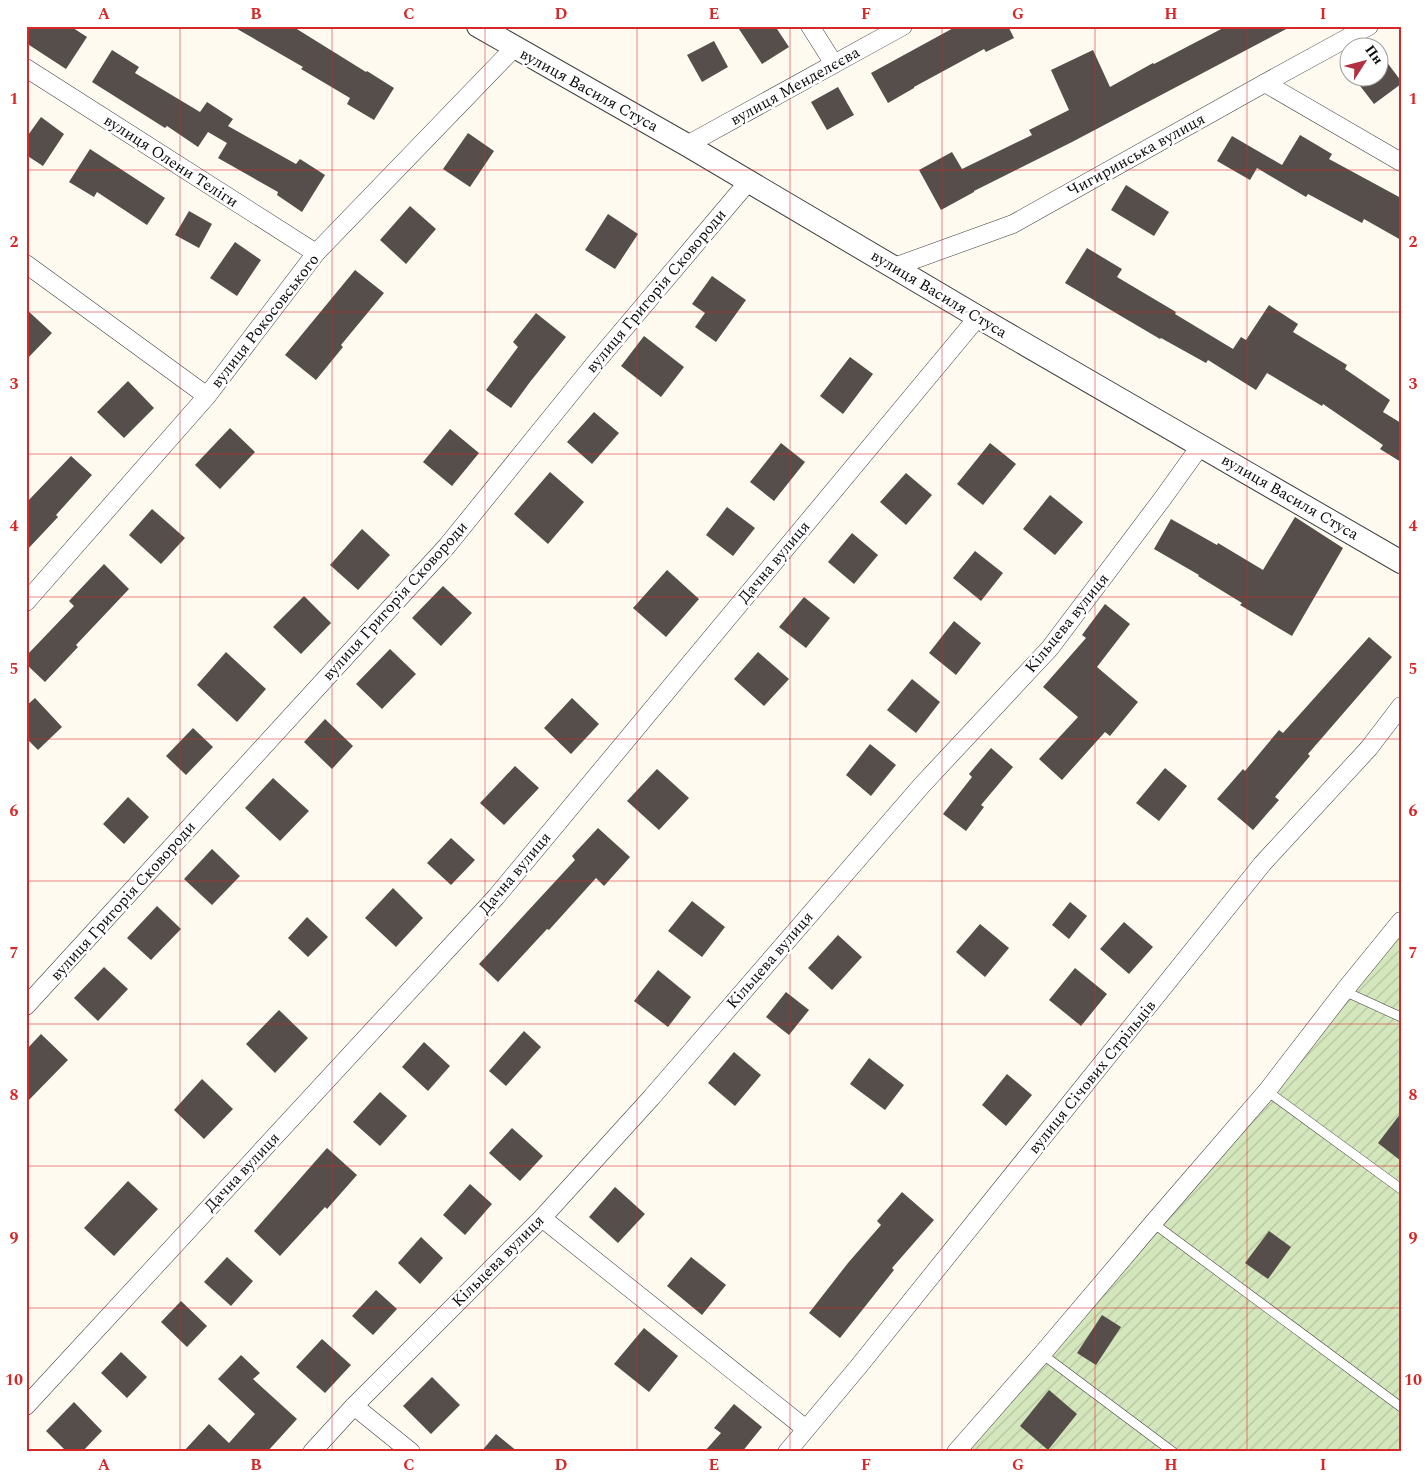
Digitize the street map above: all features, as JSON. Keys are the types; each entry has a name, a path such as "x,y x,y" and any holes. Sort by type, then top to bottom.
{"street":[{"name":"вулиця Василя Стуса","path":"478,26 687,145 978,317 1401,562"},
{"path":"810,26 834,64"},
{"name":"вулиця Менделєєва","path":"687,145 903,26"},
{"name":"Чигиринська вулиця","path":"894,267 1013,224 1369,26"},
{"name":"вулиця Рокосовського","path":"26,602 207,396 316,253 514,48"},
{"name":"вулиця Олени Теліги","path":"26,68 316,253"},
{"path":"1265,83 1401,162"},
{"name":"вулиця Григорія Сковороди","path":"26,1006 447,546 596,362 748,182"},
{"path":"27,266 207,396"},
{"name":"Дачна вулиця","path":"26,1406 496,897 978,317"},
{"name":"Кільцева вулиця","path":"312,1452 354,1406 542,1218 651,1098 922,785 1050,648 1201,446"},
{"name":"вулиця Січових Стрільців","path":"787,1452 866,1358 1263,863 1369,748 1401,706"},
{"path":"956,1452 1267,1091 1401,921"},
{"path":"542,1218 806,1429"},
{"path":"354,1406 411,1452"}],"lane":[{"path":"1344,991 1401,1017"},
{"path":"1267,1091 1401,1189"},
{"path":"1153,1223 1401,1407"},
{"path":"1042,1354 1173,1452"}],"green space":[{"path":"1401,936 1401,1452 956,1452"}],"building":[{"path":"26,26 70,26 87,37 66,69 26,43"},
{"path":"232,26 292,26 394,88 374,120 347,104 350,98 301,69 303,67"},
{"path":"737,26 775,26 789,47 762,64"},
{"path":"957,26 1008,26 1014,38 986,52 984,49 888,103 871,73"},
{"path":"1227,26 1292,26 1072,142 974,191 941,210 919,170 952,152 962,169 1032,135 1029,130 1069,110 1051,70 1093,50 1110,87"},
{"path":"714,41 728,67 702,82 687,55"},
{"path":"112,50 139,67 135,73 200,112 207,102 233,119 228,126 296,164 300,159 325,175 302,212 277,195 278,192 218,158 227,143 208,132 198,147 167,126 165,128 92,82"},
{"path":"1390,66 1401,81 1401,84 1374,104 1362,88 1390,88"},
{"path":"838,87 854,115 827,130 811,102"},
{"path":"41,117 64,134 43,166 26,155 26,138"},
{"path":"468,133 494,151 470,187 443,169"},
{"path":"1300,135 1332,154 1329,159 1401,198 1401,240 1364,219 1362,223 1308,194 1306,197 1257,168 1250,180 1217,161 1232,136 1282,165"},
{"path":"90,149 165,198 147,225 97,192 94,197 69,182"},
{"path":"1126,185 1169,212 1154,236 1111,210"},
{"path":"410,206 436,229 406,264 380,240"},
{"path":"189,211 212,224 199,248 175,235"},
{"path":"608,214 638,234 615,269 585,250"},
{"path":"235,242 261,260 237,296 210,278"},
{"path":"1087,248 1122,269 1117,277 1233,349 1241,337 1246,340 1269,305 1298,324 1293,332 1347,365 1345,369 1390,400 1383,412 1401,423 1401,462 1380,449 1383,445 1323,404 1322,406 1267,373 1256,390 1208,360 1206,363 1160,339 1065,283"},
{"path":"355,270 384,293 341,345 343,347 316,380 285,355"},
{"path":"712,276 746,300 716,342 695,327 705,313 692,304"},
{"path":"26,309 52,333 26,360"},
{"path":"536,313 566,337 511,408 486,390 518,347 513,342"},
{"path":"644,336 684,367 661,397 621,366"},
{"path":"850,357 873,374 843,414 820,396"},
{"path":"128,381 154,408 124,438 97,412"},
{"path":"594,412 619,433 592,464 567,442"},
{"path":"230,428 255,452 220,489 195,465"},
{"path":"450,429 479,453 452,486 423,462"},
{"path":"781,443 805,462 774,501 750,482"},
{"path":"990,443 1016,464 983,505 957,484"},
{"path":"71,456 92,475 56,515 58,517 26,551 26,503"},
{"path":"550,472 584,502 548,544 514,514"},
{"path":"906,473 932,495 906,525 880,502"},
{"path":"1050,495 1083,522 1055,555 1023,529"},
{"path":"727,507 755,528 733,556 706,535"},
{"path":"152,509 185,538 161,564 129,535"},
{"path":"1295,517 1343,548 1292,636 1240,605 1242,603 1199,575 1154,549 1171,519 1217,545 1218,543 1263,570"},
{"path":"362,529 390,555 358,590 330,565"},
{"path":"852,533 878,555 854,584 828,562"},
{"path":"975,551 1003,573 981,601 953,578"},
{"path":"104,564 129,589 76,645 78,647 45,682 26,664 26,656 74,606 69,601"},
{"path":"667,570 699,599 666,637 633,608"},
{"path":"443,586 472,613 441,646 412,618"},
{"path":"304,596 331,623 301,654 273,627"},
{"path":"804,597 830,618 806,648 779,627"},
{"path":"1105,604 1130,624 1097,667 1138,702 1110,736 1105,732 1062,780 1039,759 1078,717 1043,687 1086,638 1082,635"},
{"path":"954,621 981,643 956,675 929,653"},
{"path":"1369,637 1392,657 1308,754 1310,756 1275,797 1279,800 1253,830 1217,799 1243,769 1245,771 1279,730 1283,733"},
{"path":"390,649 416,674 382,709 356,684"},
{"path":"226,652 266,689 237,722 197,685"},
{"path":"758,652 789,679 764,706 734,679"},
{"path":"912,679 940,702 916,733 887,710"},
{"path":"35,698 62,727 38,750 26,738 26,706"},
{"path":"572,698 599,724 571,754 544,728"},
{"path":"325,719 353,746 332,769 304,742"},
{"path":"193,728 213,747 186,775 166,756"},
{"path":"870,744 896,765 871,796 846,775"},
{"path":"991,748 1013,767 981,805 984,807 966,831 943,814 972,777 969,774"},
{"path":"515,766 539,788 504,825 480,803"},
{"path":"1165,768 1187,786 1159,821 1136,803"},
{"path":"657,769 689,798 659,830 627,801"},
{"path":"273,778 309,811 280,841 245,808"},
{"path":"128,797 149,817 124,844 103,824"},
{"path":"598,828 630,857 604,886 596,878 498,982 479,964 575,860 572,856"},
{"path":"451,838 475,860 451,885 427,863"},
{"path":"212,849 240,876 212,905 184,879"},
{"path":"393,888 423,918 396,947 365,918"},
{"path":"692,901 725,927 702,957 668,931"},
{"path":"1070,902 1087,916 1069,939 1052,925"},
{"path":"157,906 181,929 151,960 127,938"},
{"path":"307,917 328,937 308,957 288,938"},
{"path":"1124,922 1153,947 1129,974 1100,949"},
{"path":"980,924 1009,948 985,977 956,952"},
{"path":"838,935 862,957 832,990 808,968"},
{"path":"104,967 128,989 98,1021 74,998"},
{"path":"1075,968 1107,994 1081,1026 1049,1000"},
{"path":"658,970 691,997 668,1027 634,1001"},
{"path":"786,992 809,1010 789,1035 766,1017"},
{"path":"279,1010 308,1038 275,1073 246,1044"},
{"path":"524,1031 541,1047 506,1086 489,1071"},
{"path":"41,1034 68,1060 26,1103 26,1050"},
{"path":"424,1042 450,1066 428,1091 402,1067"},
{"path":"734,1052 761,1075 735,1106 708,1083"},
{"path":"869,1058 904,1085 885,1110 850,1084"},
{"path":"1007,1074 1032,1095 1006,1126 982,1105"},
{"path":"202,1079 233,1109 204,1139 174,1110"},
{"path":"380,1092 407,1116 380,1146 353,1122"},
{"path":"1401,1113 1401,1161 1378,1143"},
{"path":"512,1128 543,1156 520,1181 489,1153"},
{"path":"327,1148 357,1175 327,1209 325,1207 280,1256 254,1231"},
{"path":"128,1181 158,1209 114,1256 84,1228"},
{"path":"470,1184 492,1204 465,1235 443,1215"},
{"path":"615,1187 645,1214 618,1243 589,1217"},
{"path":"902,1192 934,1220 892,1268 894,1270 840,1338 809,1313 881,1225 877,1221"},
{"path":"1269,1231 1291,1247 1268,1279 1245,1263"},
{"path":"421,1237 443,1258 420,1284 398,1263"},
{"path":"227,1257 253,1281 231,1306 204,1282"},
{"path":"691,1257 726,1285 702,1315 667,1286"},
{"path":"376,1290 397,1309 373,1335 352,1316"},
{"path":"181,1301 207,1326 187,1347 161,1322"},
{"path":"1102,1315 1121,1327 1096,1365 1077,1353"},
{"path":"644,1328 678,1356 649,1392 614,1364"},
{"path":"322,1339 351,1365 325,1393 296,1367"},
{"path":"121,1352 147,1377 127,1398 101,1373"},
{"path":"241,1355 260,1373 253,1379 297,1419 267,1452 183,1452 209,1424 229,1443 255,1414 218,1379"},
{"path":"432,1377 460,1405 431,1434 403,1406"},
{"path":"1049,1390 1077,1414 1048,1450 1020,1426"},
{"path":"74,1402 102,1431 82,1452 67,1452 46,1431"},
{"path":"734,1404 762,1427 742,1452 704,1452 721,1433 714,1428"},
{"path":"496,1434 518,1452 481,1452"}]}
